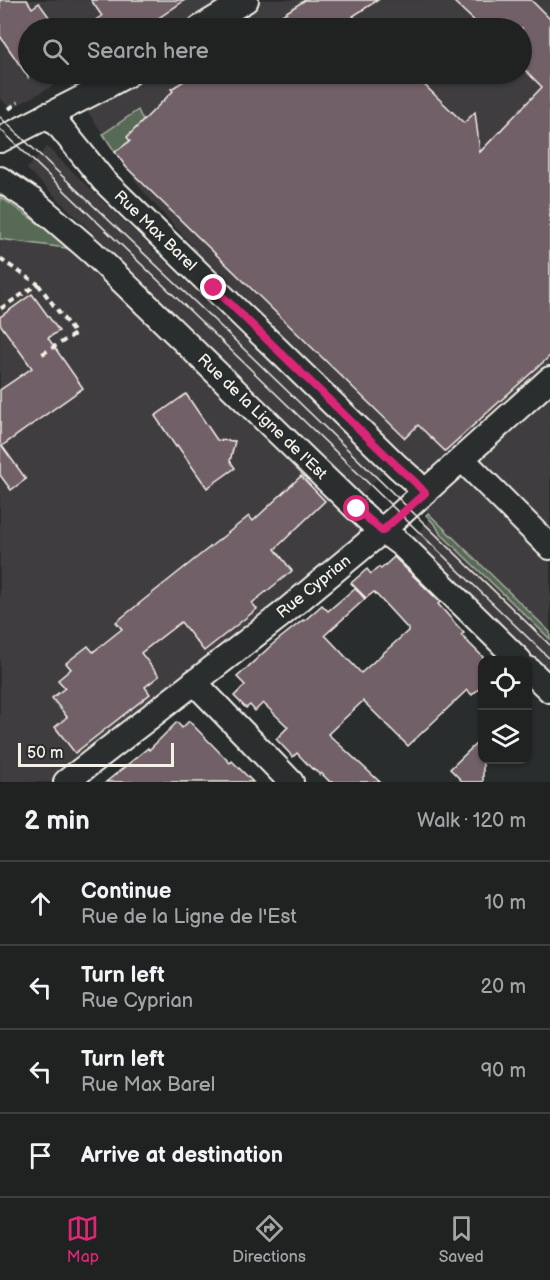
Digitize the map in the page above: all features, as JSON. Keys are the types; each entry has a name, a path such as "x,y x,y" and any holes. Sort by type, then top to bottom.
{"street":[{"path":"216,18 246,0"},
{"path":"0,140 110,84"},
{"name":"Rue Max Barel","path":"47,115 61,128 104,181 425,493"},
{"name":"Rue de la Ligne de l'Est","path":"0,179 33,201 92,252 357,509 402,545 515,656"},
{"name":"Rue Cyprian","path":"66,782 290,608 382,531 550,379"},
{"path":"462,459 550,547"},
{"path":"532,673 550,690"},
{"path":"194,682 291,782"}],"path":[{"path":"9,109 18,102"},
{"path":"0,259 38,284 75,334 39,356"},
{"path":"0,309 38,284"}],"shaded area":[{"path":"0,0 550,0 550,676 532,656 529,656 410,541 430,520 388,439 211,267 142,190 68,84 532,84 532,18 18,18 18,84 56,84 11,109 0,98"},
{"path":"47,147 383,472 362,495 27,169"},
{"path":"0,197 71,247 372,536 58,782 0,782"}],"green space":[{"path":"138,110 143,121 128,137 130,141 115,152 103,134"},
{"path":"0,197 83,257 66,248 0,239"},
{"path":"428,513 550,632 550,639 440,533 426,515"}],"building":[{"path":"0,0 27,0 32,8 39,3 50,18 18,18 18,62 0,36"},
{"path":"91,0 185,0 159,18 99,18 102,16"},
{"path":"305,0 378,0 353,16 355,18 277,18"},
{"path":"452,0 531,0 550,19 550,356 445,451 418,425 405,438 126,167 115,152 130,141 127,137 173,91 171,89 179,84 423,84 464,123 475,112 480,152 542,87 532,77 532,18 471,18"},
{"path":"32,294 59,331 48,338 83,388 2,446 26,479 11,490 0,475 0,390 32,368 0,324 0,317"},
{"path":"186,394 217,440 235,441 230,461 235,468 207,488 155,416"},
{"path":"301,476 325,501 275,549 292,571 252,603 257,609 204,651 181,622 141,653 159,676 145,687 150,694 75,753 55,727 67,717 52,698 65,688 58,680 71,669 66,663 88,646 93,652 122,629 116,622 249,516 253,521"},
{"path":"394,557 440,602 438,604 464,633 461,635 482,656 478,656 478,690 472,695 467,690 408,746 363,701 328,734 380,782 330,782 321,773 320,775 312,769 297,753 293,757 276,739 288,727 263,703 255,711 250,705 246,708 234,696 245,685 237,677 274,643 322,605 328,611 355,588 365,599 325,635 361,673 409,630 374,592 366,598 351,583 367,569 371,574 379,567 381,569"},
{"path":"189,721 230,763 232,761 253,782 106,782 148,748 149,750 177,722 182,728"},
{"path":"478,742 478,764 483,764 483,782 463,782 450,769"}],"tram line":[{"path":"0,117 550,645"},
{"path":"0,129 550,659"}],"route":[{"path":"214,288 425,493 382,531 357,509"}]}
